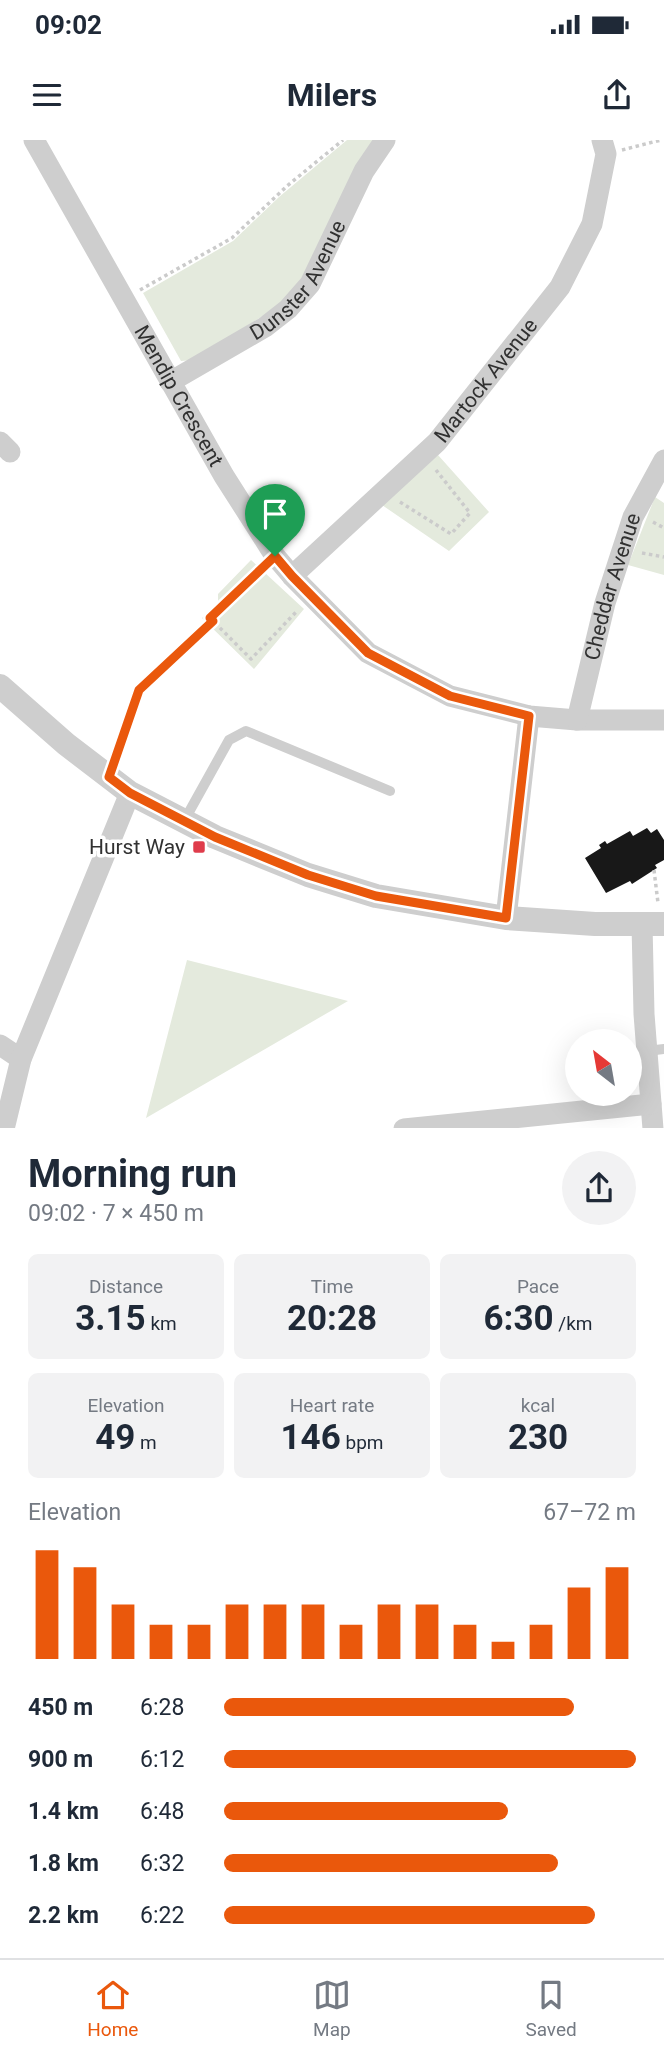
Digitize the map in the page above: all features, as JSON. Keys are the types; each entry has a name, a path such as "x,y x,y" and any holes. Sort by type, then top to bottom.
{"street":[{"name":"Mendip Crescent","path":"34,140 224,476 275,556 368,653 450,696 529,716 577,720 664,720"},
{"name":"Dunster Avenue","path":"170,382 265,327 296,301 310,284 364,171 385,140"},
{"name":"Martock Avenue","path":"292,576 437,442 560,287 592,225 604,147"},
{"name":"Cheddar Avenue","path":"577,720 605,603 633,517 664,460"},
{"path":"0,686 66,744 130,793 215,837 308,875 376,896 506,918 595,924 655,924 655,1050 651,1104 653,1128"},
{"path":"506,918 529,716"},
{"path":"4,1128 21,1059 130,793"},
{"path":"0,1045 21,1059"},
{"path":"419,1128 651,1104"}],"lane":[{"path":"184,821 229,740 246,731 390,791"}],"path":[{"path":"123,300 232,238 287,186 343,140"},
{"path":"604,147 661,140"},
{"path":"384,491 451,534 470,513 424,454"},
{"path":"275,556 210,618 251,659 312,596"},
{"path":"109,777 139,690 213,621"},
{"path":"654,870 655,924"}],"shaded area":[{"path":"347,140 377,140 328,236 288,300 193,360 181,361 143,293 233,241 279,197"},
{"path":"438,455 489,512 449,551 382,505"},
{"path":"655,497 664,503 664,575 628,565"},
{"path":"251,560 304,609 254,669 202,618 218,605 218,594"},
{"path":"187,960 348,1001 146,1118"}],"building":[{"path":"647,828 651,833 657,829 664,840 664,860 655,865 657,868 632,884 630,881 606,893 585,858 601,848 599,845 605,841 607,844 630,831 633,836"}],"place":[{"name":"Hurst Way","path":"199,847"}],"route":[{"path":"275,556 368,653 450,696 529,716 506,918 376,896 308,875 215,837 130,793 109,777 139,690 213,621 210,618 275,556"}]}
